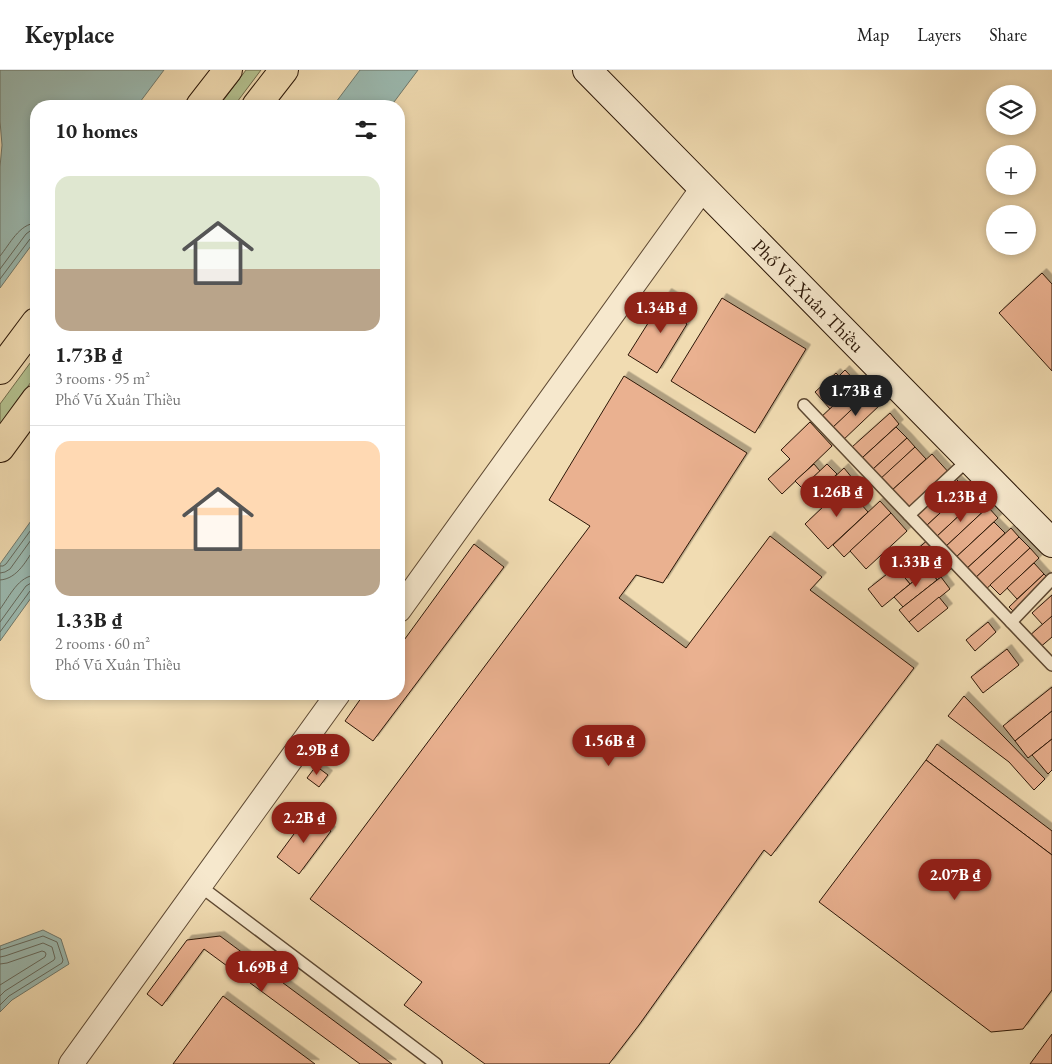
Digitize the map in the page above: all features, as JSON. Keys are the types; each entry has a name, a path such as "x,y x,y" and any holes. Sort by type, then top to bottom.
{"main road":[{"path":"205,100 228,70"},
{"path":"261,100 284,70"},
{"name":"Phố Vũ Xuân Thiều","path":"587,70 1052,543"},
{"path":"0,370 30,330"},
{"path":"0,448 30,407"}],"street":[{"path":"405,602 703,188"},
{"path":"71,1064 334,700"}],"lane":[{"path":"804,404 1052,665"},
{"path":"909,515 969,459"},
{"path":"1011,622 1052,579"},
{"path":"200,886 436,1064"}],"green space":[{"path":"246,70 261,70 238,100 224,100"},
{"path":"30,363 30,383 0,425 0,404"}],"water":[{"path":"0,70 164,70 142,100 30,100 30,247 0,288 0,167 2,145"},
{"path":"360,70 418,70 396,100 338,100"},
{"path":"30,522 30,599 0,641 0,564"},
{"path":"43,930 61,939 69,964 12,1000 0,1012 0,946"}],"building":[{"path":"1042,273 1052,284 1052,371 999,313"},
{"path":"667,293 691,308 683,321 687,324 657,373 628,355"},
{"path":"722,298 806,349 755,433 671,381"},
{"path":"845,370 859,385 853,391 839,376"},
{"path":"836,373 851,389 830,409 815,392"},
{"path":"624,376 747,453 663,583 636,575 619,598 686,648 770,536 822,577 810,590 914,668 771,856 764,850 609,1064 485,1064 404,1005 422,982 310,899 590,526 549,500"},
{"path":"851,389 862,401 830,430 819,419"},
{"path":"870,392 881,404 841,442 830,430"},
{"path":"890,413 899,424 862,458 852,447"},
{"path":"810,422 832,446 782,494 768,479 790,459 781,450"},
{"path":"896,427 907,438 872,470 862,458"},
{"path":"907,438 915,447 881,479 872,470"},
{"path":"915,447 926,459 890,492 879,480"},
{"path":"932,454 951,475 909,513 890,492"},
{"path":"814,464 820,471 802,488 795,481"},
{"path":"827,464 837,474 817,493 807,483"},
{"path":"844,468 853,479 822,508 812,498"},
{"path":"954,477 966,489 924,528 912,515"},
{"path":"853,479 862,488 854,496 845,486"},
{"path":"845,486 868,512 828,549 805,524"},
{"path":"969,486 979,497 934,539 924,528"},
{"path":"979,497 988,507 943,549 934,539"},
{"path":"880,501 891,513 844,557 833,545"},
{"path":"988,507 998,518 953,560 943,549"},
{"path":"891,513 907,531 866,569 850,551"},
{"path":"994,522 1005,533 964,571 953,560"},
{"path":"1011,528 1019,537 972,581 964,571"},
{"path":"1019,537 1030,548 983,592 972,581"},
{"path":"929,539 952,568 937,580 929,569 910,584 896,567"},
{"path":"474,544 504,567 405,698 405,639"},
{"path":"1030,548 1039,558 1000,595 990,585"},
{"path":"1034,563 1044,574 1017,599 1007,588"},
{"path":"896,567 910,584 882,607 868,589"},
{"path":"929,569 937,580 903,607 894,597"},
{"path":"1044,574 1049,579 1014,612 1009,607"},
{"path":"941,577 950,589 909,622 899,610"},
{"path":"1052,595 1052,616 1043,625 1032,613"},
{"path":"939,597 948,608 918,632 909,622"},
{"path":"1052,616 1052,637 1038,649 1028,637"},
{"path":"988,622 996,632 975,651 966,640"},
{"path":"1007,649 1019,665 983,693 971,677"},
{"path":"1052,687 1052,711 1015,741 1003,726"},
{"path":"964,696 1045,779 1034,790 1009,762 948,716"},
{"path":"360,700 404,700 373,741 345,721"},
{"path":"1052,711 1052,739 1028,758 1015,741"},
{"path":"1052,739 1052,770 1048,774 1032,755"},
{"path":"937,744 1052,831 1052,855 926,760"},
{"path":"926,760 1052,855 1052,990 1023,1029 991,1032 819,902"},
{"path":"316,766 328,775 319,787 307,778"},
{"path":"308,815 331,831 299,874 277,857"},
{"path":"220,936 392,1064 360,1064 204,949 162,1006 147,994 187,940"},
{"path":"223,996 315,1064 173,1064"},
{"path":"1052,1034 1052,1064 1030,1064"}]}
